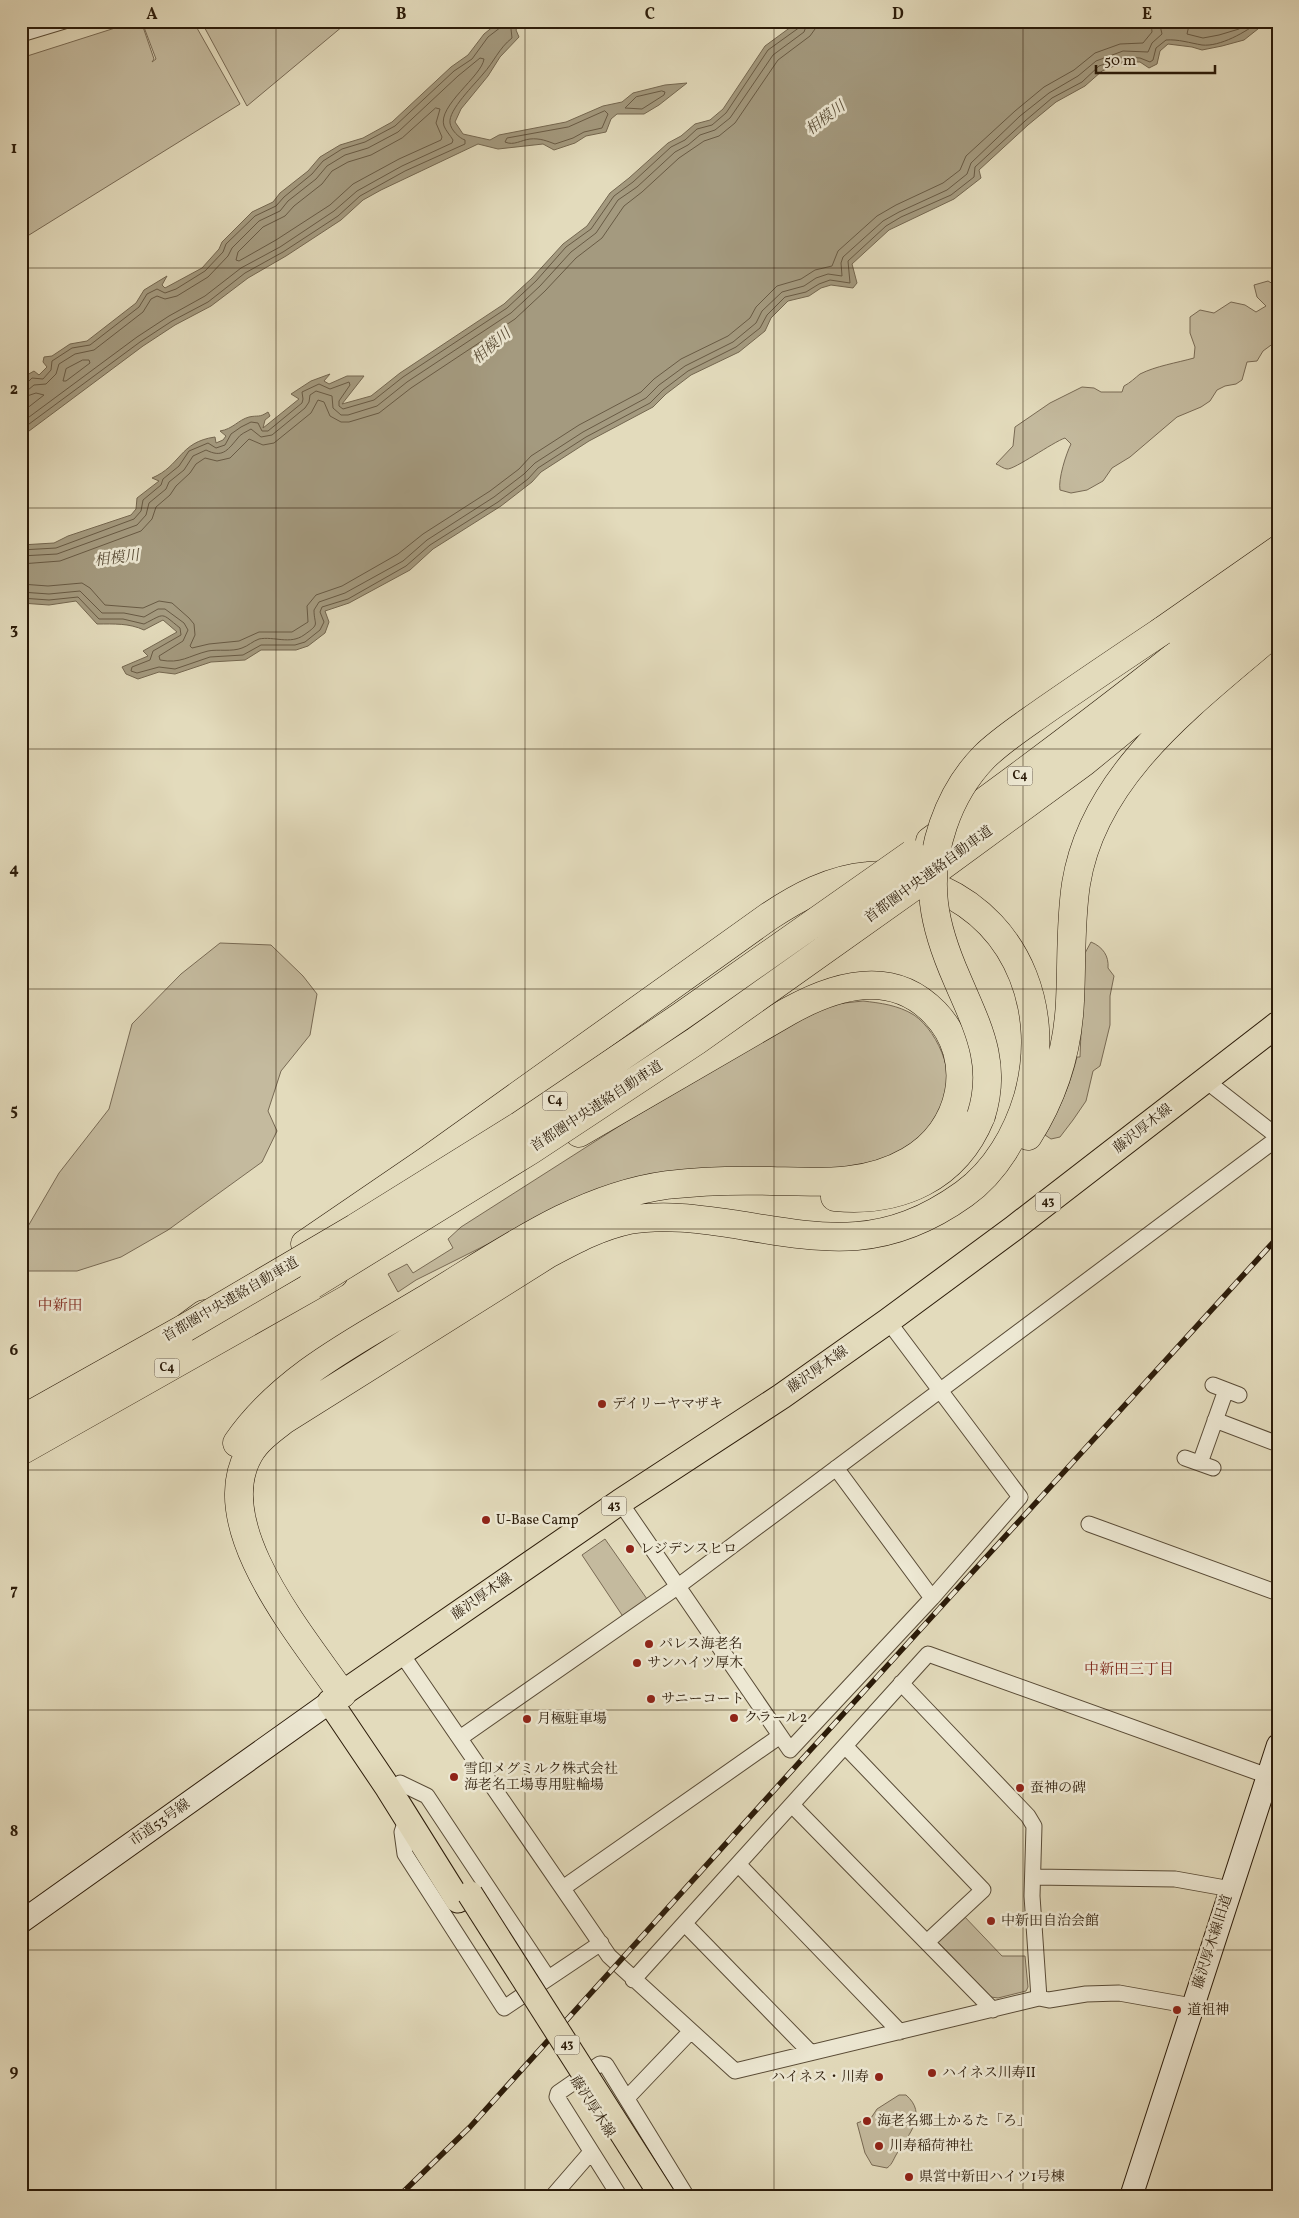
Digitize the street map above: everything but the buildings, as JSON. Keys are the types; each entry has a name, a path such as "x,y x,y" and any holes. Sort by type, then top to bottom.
{"highway":[{"path":"694,1182 839,1198 881,1196 900,1192 932,1177 946,1167 968,1143 981,1116 988,1085 986,1053 975,1020 943,943 934,902 934,874 938,846 950,807 972,772 1000,743 1278,550"},
{"name":"C4","path":"1134,705 1278,573"},
{"name":"C4","path":"1134,705 1278,603"},
{"path":"336,1698 252,1554 242,1527 238,1497 241,1475 249,1454 263,1436 284,1420 548,1254 604,1227 629,1220 678,1218 705,1220 804,1236 846,1237 876,1234 900,1228 942,1209 989,1180 1021,1147 1052,1091 1060,1068 1068,1023 1071,942 1076,883 1091,833 1102,808 1134,764 1169,725 1278,629"},
{"name":"首都圏中央連絡自動車道","path":"21,1450 312,1285 531,1150 696,1041 888,906 1084,762 1134,705"},
{"name":"首都圏中央連絡自動車道","path":"21,1420 185,1328 356,1228 535,1115 849,900 1067,741 1134,705"},
{"path":"185,1328 428,1160 786,905 806,894 835,883 869,876 889,876 928,884 966,903 994,927 1012,952 1022,972 1030,996 1036,1040 1031,1086 1018,1127 1003,1152 982,1178 942,1209"},
{"path":"312,1285 388,1246 789,1010 825,993 859,985 892,988 908,993 923,1002 936,1014 954,1042 960,1059 960,1094 955,1111 939,1138 926,1151 894,1169 873,1177 851,1181 818,1183 723,1180 694,1182 638,1190 595,1204 562,1218 317,1365 271,1402 249,1426 232,1450 222,1483 222,1511 229,1538 240,1564 269,1614 336,1698"}],"main road":[{"name":"藤沢厚木線","path":"336,1698 620,1502 782,1396 888,1321 1022,1222 1278,1024"},
{"name":"藤沢厚木線","path":"336,1698 400,1783 464,1897 650,2197"},
{"name":"藤沢厚木線","path":"336,1698 407,1818 464,1897 663,2197"}],"street":[{"path":"21,34 64,21"},
{"path":"460,1738 677,1586 1278,1138 1206,1080"},
{"path":"620,1502 790,1750 932,1598 1020,1497 888,1321"},
{"path":"1185,1458 1206,1466 1215,1420 1226,1390"},
{"path":"1215,1420 1278,1444"},
{"path":"836,1468 932,1598"},
{"path":"1089,1524 1278,1593"},
{"path":"401,1653 609,1956 633,1980 735,2071 1039,1998 1049,2000 1086,1994 1119,1993 1192,2006"},
{"path":"633,1980 928,1654 1268,1776"},
{"path":"901,1683 1028,1816 1034,1826 1032,1896 1039,1998"},
{"name":"市道53号線","path":"21,1922 336,1698"},
{"path":"563,1888 780,1736"},
{"name":"藤沢厚木線旧道","path":"1131,2197 1278,1745"},
{"path":"845,1746 983,1890 926,1942"},
{"path":"400,1783 427,1796 548,1978"},
{"path":"792,1805 993,2010"},
{"path":"407,1818 402,1832 405,1854 504,2008 601,1943"},
{"path":"739,1865 900,2032"},
{"path":"1033,1877 1176,1879 1231,1889"},
{"path":"685,1924 810,2053"},
{"path":"627,2098 691,2031"},
{"path":"620,2197 557,2097 558,2093 600,2064 606,2065 687,2197"},
{"path":"552,2197 591,2152"}],"shaded area":[{"path":"141,21 154,59 152,62 156,59 142,22 193,21 240,104 21,240 21,58"},
{"path":"201,21 349,21 247,106"},
{"path":"1268,281 1278,287 1278,340 1263,351 1257,361 1247,362 1242,380 1217,390 1210,401 1177,417 1130,457 1112,468 1103,481 1087,490 1071,493 1060,490 1061,473 1071,444 1065,438 1011,468 1006,469 996,464 1013,446 1015,427 1050,403 1082,387 1094,388 1101,392 1122,392 1124,386 1146,371 1194,358 1195,347 1190,333 1190,317 1200,310 1214,313 1231,302 1245,305 1256,312 1266,306 1257,297 1254,285"},
{"path":"1091,942 1099,946 1104,952 1108,968 1114,976 1110,996 1110,1025 1100,1066 1093,1071 1086,1101 1060,1137 1051,1139 1045,1135 1064,1097 1077,1057 1080,1057 1084,955"},
{"path":"220,943 271,945 303,976 317,994 310,1035 281,1071 268,1111 277,1131 262,1162 168,1230 121,1257 77,1271 27,1271 27,1228 59,1173 109,1109 132,1024 181,974"},
{"path":"863,1001 895,1007 914,1015 932,1034 944,1059 948,1086 947,1099 942,1111 920,1140 913,1146 893,1158 872,1167 548,1214 416,1280 398,1292 388,1274 407,1264 413,1273 453,1248 448,1239 461,1227 624,1123 811,1013 835,1004"},
{"path":"605,1539 647,1599 624,1618 582,1555"},
{"path":"963,1915 1002,1956 1025,1956 1028,1987 1026,1991 998,1998 991,1997 938,1942 938,1939"},
{"path":"899,2095 906,2095 916,2109 914,2124 887,2168 872,2165 865,2153 857,2123 871,2118 877,2109"}],"water":[{"path":"500,21 520,21 516,30 519,37 500,57 488,76 461,109 455,122 463,134 490,140 499,135 566,122 603,106 622,102 633,93 665,85 687,83 644,114 617,114 611,119 606,132 586,136 575,143 554,150 543,144 498,149 478,144 381,190 363,200 341,220 248,278 211,306 175,325 143,346 21,437 21,382 27,375 34,371 39,375 47,367 43,362 44,357 52,356 70,344 87,341 136,303 144,290 167,276 162,285 165,288 202,268 219,249 222,242 252,212 273,202 280,193 308,171 320,157 340,145 363,138 392,122 451,67 468,55 484,34"},
{"name":"相模川","path":"799,21 1170,21 1170,25 1176,26 1180,21 1268,21 1244,40 1202,50 1168,44 1160,51 1157,64 1149,68 1140,62 1124,62 1102,71 1085,86 1056,102 1028,125 979,170 981,178 954,199 889,230 852,264 857,283 853,288 831,285 821,288 809,296 788,301 771,318 765,331 739,352 691,375 666,394 653,407 589,441 541,472 532,482 501,506 433,549 410,570 349,603 325,611 329,622 325,633 308,646 296,650 261,650 245,660 211,662 175,674 159,672 138,679 126,674 122,667 148,656 143,651 177,632 163,620 144,630 127,625 97,624 76,601 49,605 21,603 21,545 54,543 68,536 131,515 136,509 137,498 159,481 152,478 162,473 187,449 203,440 215,437 216,443 223,440 226,436 220,431 245,418 260,416 268,412 270,416 265,420 263,428 299,399 291,394 311,381 330,374 324,381 329,384 347,376 364,376 342,404 371,396 400,373 504,304 532,278 563,244 587,226 610,193 668,143 681,136 695,124 710,120 723,109 765,46"}],"railway":[{"path":"398,2197 470,2127 1278,1237"}],"place":[{"name":"デイリーヤマザキ","path":"602,1404"},
{"name":"U-Base Camp","path":"486,1520"},
{"name":"レジデンスヒロ","path":"630,1549"},
{"name":"パレス海老名","path":"649,1644"},
{"name":"サンハイツ厚木","path":"637,1663"},
{"name":"サニーコート","path":"651,1699"},
{"name":"クラール2","path":"734,1718"},
{"name":"月極駐車場","path":"527,1719"},
{"name":"雪印メグミルク株式会社 海老名工場専用駐輪場","path":"454,1777"},
{"name":"蚕神の碑","path":"1020,1788"},
{"name":"中新田自治会館","path":"991,1921"},
{"name":"道祖神","path":"1177,2010"},
{"name":"ハイネス川寿II","path":"932,2073"},
{"name":"ハイネス・川寿","path":"879,2077"},
{"name":"海老名郷土かるた「ろ」","path":"867,2121"},
{"name":"川寿稲荷神社","path":"879,2146"},
{"name":"県営中新田ハイツ1号棟","path":"909,2177"}],"district":[{"name":"中新田","path":"60,1306"},
{"name":"中新田三丁目","path":"1129,1670"}]}
